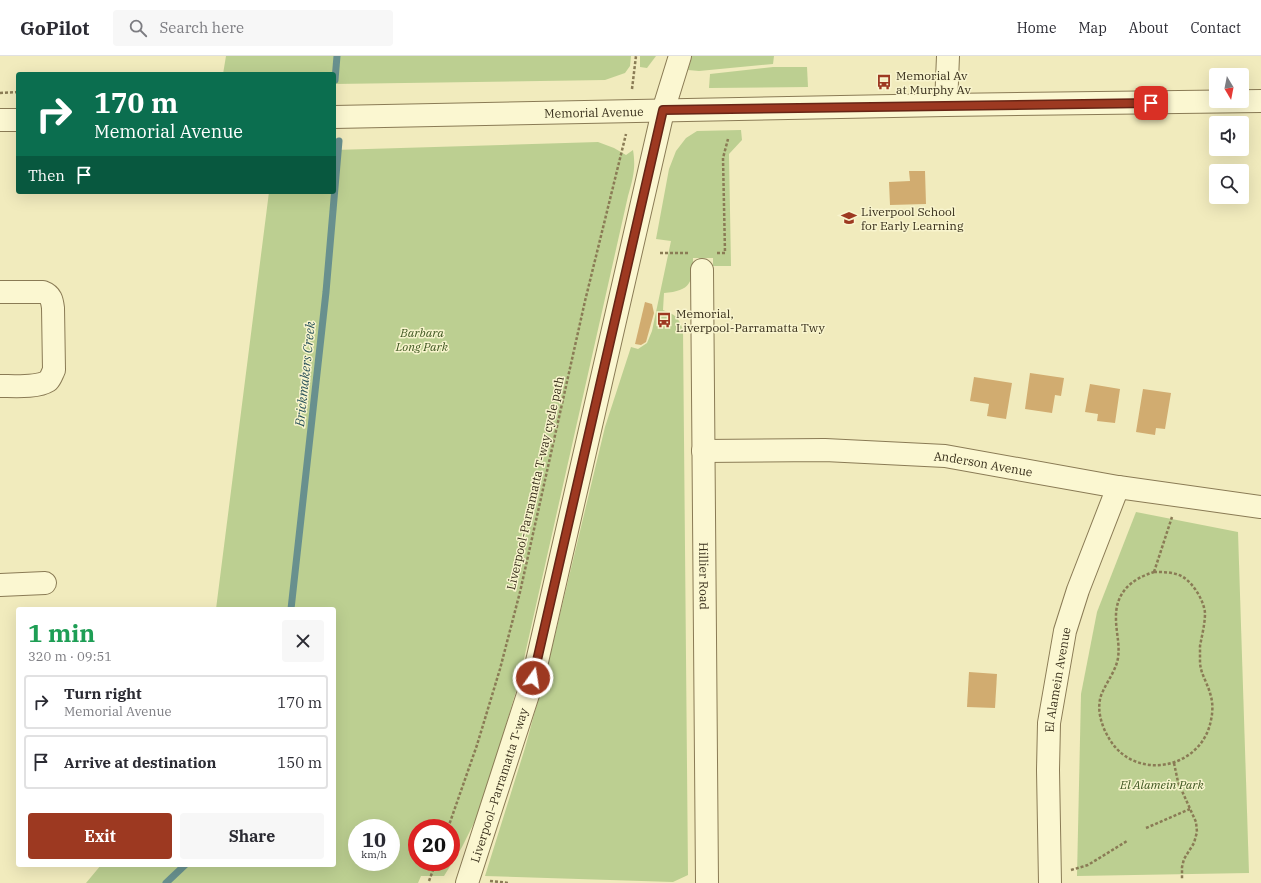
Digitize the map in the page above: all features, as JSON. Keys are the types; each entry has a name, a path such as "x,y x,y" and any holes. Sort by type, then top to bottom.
{"street":[{"name":"Liverpool–Parramatta T-way","path":"467,883 533,678 663,110 680,56"},
{"path":"946,105 948,56"},
{"name":"Memorial Avenue","path":"336,117 946,105 1261,101"},
{"path":"0,120 16,120"},
{"name":"Hillier Road","path":"702,259 707,883"},
{"path":"0,292 44,292 49,294 53,308 54,370 52,377 39,384 0,386"},
{"name":"Anderson Avenue","path":"703,451 826,450 945,456 1118,487 1261,507"},
{"name":"El Alamein Avenue","path":"1050,883 1048,723 1065,632 1078,590 1118,487"},
{"path":"0,585 45,583"}],"path":[{"path":"632,83 636,56"},
{"path":"0,93 16,92"},
{"name":"Liverpool-Parramatta T-way cycle path","path":"451,819 477,745 500,669 520,592 585,301 626,138"},
{"path":"660,252 702,259 725,252 723,158 728,140"},
{"path":"1154,572 1179,496"},
{"path":"1154,572 1168,572 1183,577 1193,587 1200,599 1205,612 1200,647 1200,665 1213,704 1211,721 1206,736 1198,748 1187,758 1174,763 1153,766 1135,761 1122,754 1110,740 1102,724 1099,707 1102,692 1114,671 1118,658 1119,642 1116,619 1117,603 1123,591 1131,582 1141,576 1154,572"},
{"path":"1174,763 1178,782 1196,822 1194,843 1184,860 1182,867 1182,880"},
{"path":"1146,828 1190,809"},
{"path":"1069,871 1088,865 1127,841"},
{"path":"429,881 433,871"},
{"path":"490,881 510,883"}],"green space":[{"path":"226,56 631,56 630,66 625,73 605,80 336,84 336,72 223,72"},
{"path":"640,56 656,56 647,68 640,67"},
{"path":"692,56 774,56 773,64 699,71 688,70"},
{"path":"773,67 807,67 808,87 709,88 710,74"},
{"path":"741,130 742,140 729,154 731,266 713,266 713,258 693,258 692,273 689,284 680,290 664,293 663,310 676,317 683,330 688,875 673,882 485,876 525,748 550,656 605,427 631,347 638,349 647,343 652,331 671,241 656,239 669,169 676,151 686,138 697,131"},
{"name":"Barbara Long Park","path":"598,142 614,148 626,155 633,150 633,178 519,681 481,809 460,850 460,819 408,819 408,871 447,871 444,876 421,876 418,883 86,883 99,867 336,867 336,607 216,607 269,194 336,194 336,150"},
{"name":"El Alamein Park","path":"1136,512 1238,532 1249,873 1077,876 1081,694 1097,612"}],"building":[{"path":"909,171 925,171 926,204 890,205 889,182 910,181"},
{"path":"645,302 652,304 654,313 646,342 641,345 635,344"},
{"path":"1030,373 1064,378 1061,396 1055,395 1052,413 1025,409"},
{"path":"974,377 1012,383 1006,419 987,416 989,404 970,401"},
{"path":"1090,384 1120,389 1115,423 1097,421 1098,414 1085,412"},
{"path":"1143,389 1171,393 1165,429 1156,428 1155,435 1136,432"},
{"path":"969,672 997,674 995,708 967,707"}],"waterway":[{"name":"Brickmakers Creek","path":"336,72 337,56"},
{"name":"Brickmakers Creek","path":"336,176 339,141"},
{"name":"Brickmakers Creek","path":"291,607 326,292 334,194"},
{"name":"Brickmakers Creek","path":"166,883 183,867"}],"place":[{"name":"Memorial Av at Murphy Av","path":"884,82"},
{"name":"Liverpool School for Early Learning","path":"849,218"},
{"name":"Memorial, Liverpool-Parramatta Twy","path":"664,320"}],"route":[{"path":"533,678 663,110 1151,103"}]}
